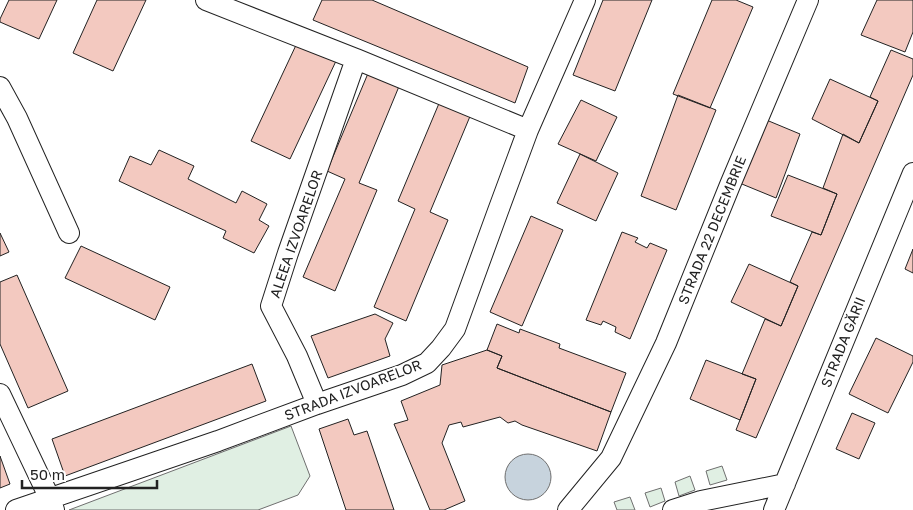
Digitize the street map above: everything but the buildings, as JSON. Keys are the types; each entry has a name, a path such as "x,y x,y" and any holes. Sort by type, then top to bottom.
{"street":[{"path":"206,0 528,130"},
{"name":"STRADA IZVOARELOR","path":"16,510 52,504 317,404 402,375 427,363 455,329 528,130 585,0"},
{"name":"STRADA 22 DECEMBRIE","path":"568,510 611,458 666,343 808,0"},
{"name":"ALEEA IZVOARELOR","path":"317,404 297,356 271,306 356,59"},
{"path":"0,87 17,118 69,233"},
{"name":"STRADA GĂRII","path":"774,510 913,173"},
{"path":"0,394 52,504"},
{"path":"673,510 701,501 785,484"}],"green space":[{"path":"291,426 310,476 298,495 258,510 69,510"},
{"path":"722,466 727,480 710,485 706,471"},
{"path":"690,476 695,490 679,496 675,482"},
{"path":"661,488 665,501 650,507 645,493"},
{"path":"630,497 635,510 617,510 614,502"}],"shaded area":[{"path":"528,454 541,458 547,464 551,477 547,490 541,496 528,500 515,496 509,490 505,477 509,464 515,458"}]}
